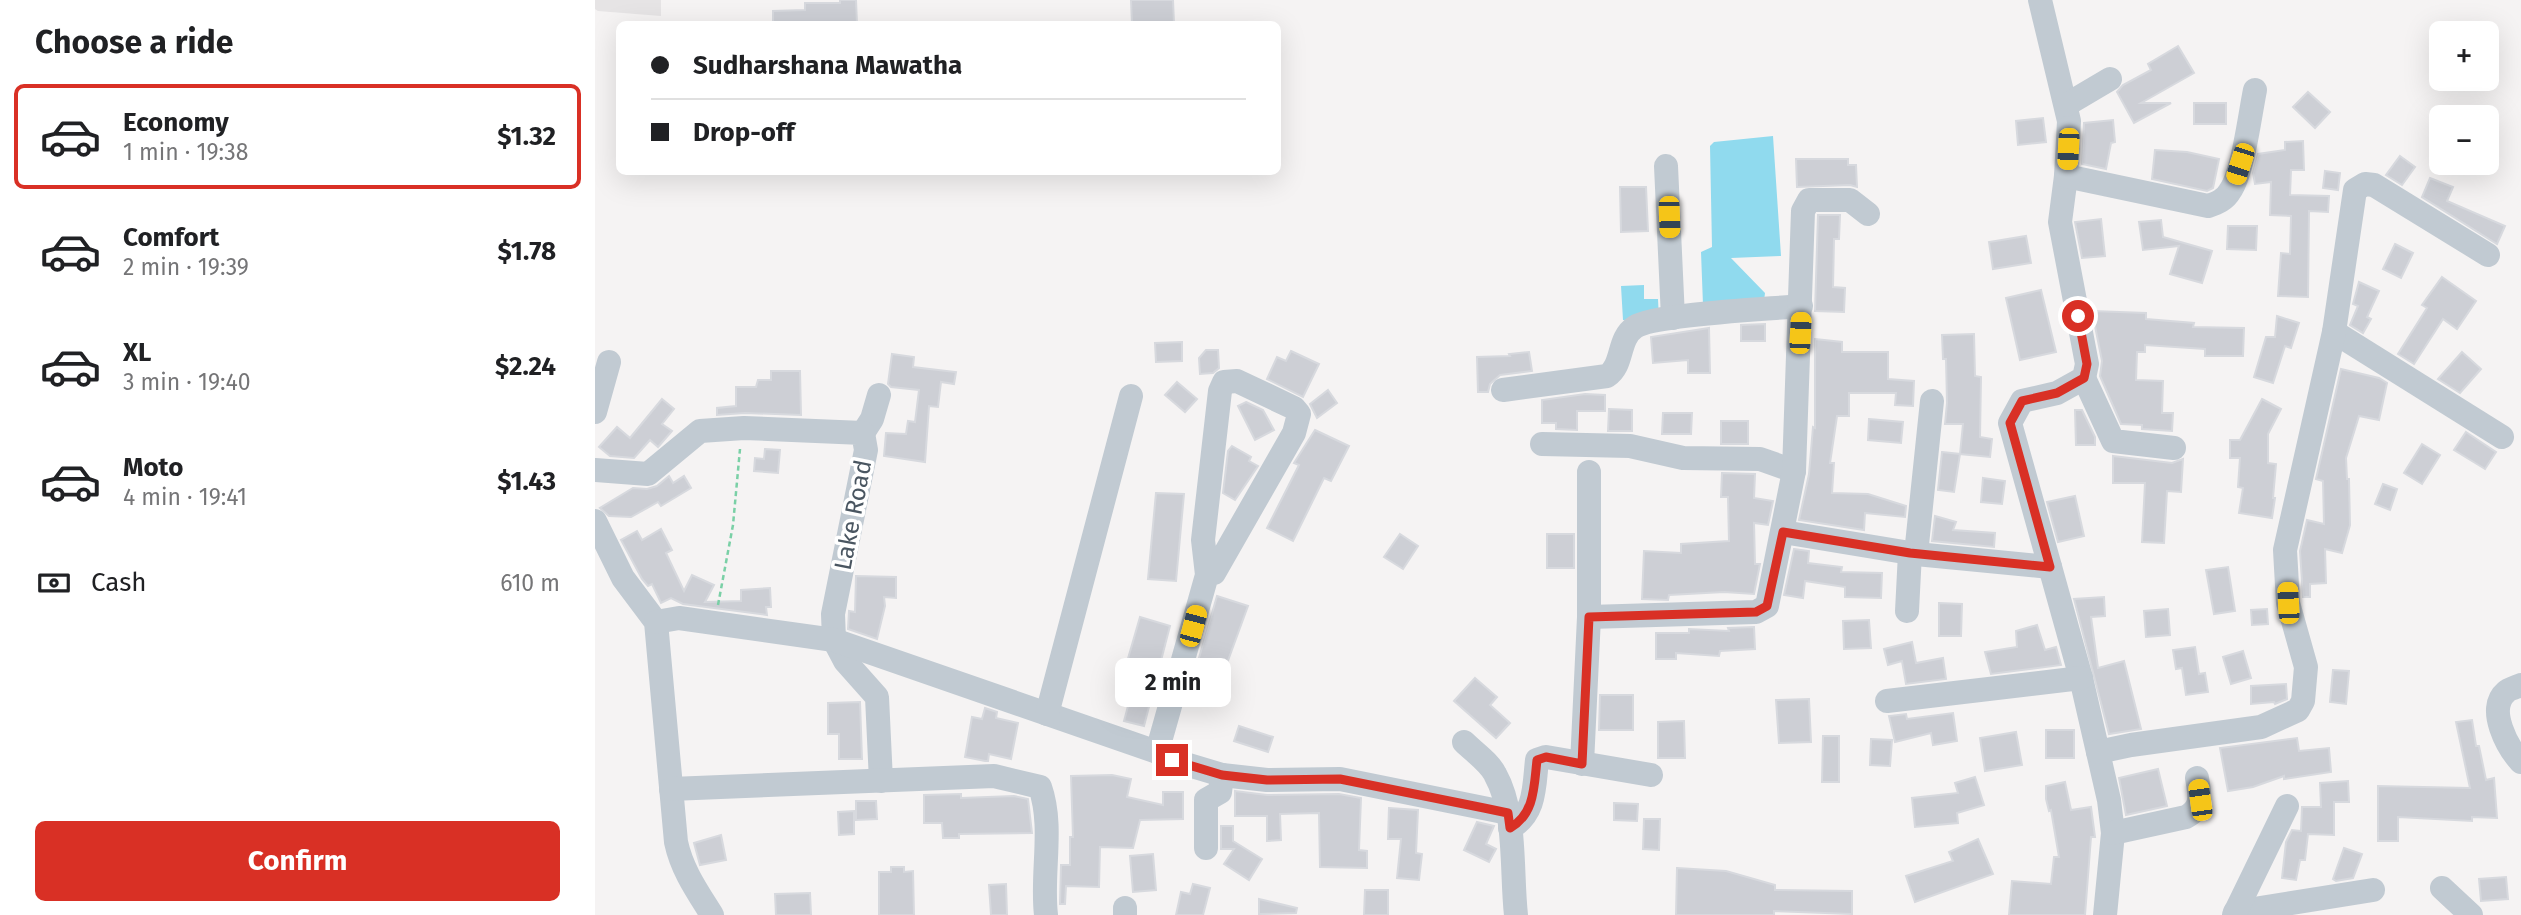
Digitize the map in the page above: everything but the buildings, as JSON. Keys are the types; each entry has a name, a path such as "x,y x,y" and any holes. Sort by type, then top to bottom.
{"street":[{"path":"2040,0 2069,121 2060,222 2087,364 2084,378 2113,441 2174,448"},
{"path":"2066,105 2110,79"},
{"path":"2066,176 2208,206 2221,201 2232,190 2240,164 2255,90"},
{"path":"1667,166 1673,318"},
{"path":"2098,752 2261,727 2298,710 2303,701 2306,667 2288,603 2285,550 2334,332 2355,190 2365,184 2374,186 2488,255"},
{"path":"1589,617 1756,612 1767,606 1794,471 1803,211 1809,200 1850,200 1868,214"},
{"path":"1503,390 1607,376 1615,371 1626,335 1638,325 1673,318 1801,306"},
{"path":"2334,332 2503,437"},
{"path":"595,412 609,362"},
{"path":"2084,378 2057,393 2022,401 2010,423 2081,678 2109,800 2113,833 2105,915"},
{"path":"1157,752 1207,575 1203,540 1220,391 1224,382 1237,381 1294,408 1299,414 1294,433 1214,573 1207,575"},
{"path":"863,433 872,419 879,395"},
{"path":"1047,714 1131,396"},
{"path":"1907,611 1932,401"},
{"name":"Lake Road","path":"595,470 648,474 700,432 744,428 863,433 866,450 833,614 834,640"},
{"path":"1542,444 1630,446 1682,458 1760,459 1794,471"},
{"path":"1582,764 1589,617 1589,472"},
{"path":"595,521 623,578 656,622 679,859 712,915"},
{"path":"1783,532 1913,554 2050,567"},
{"path":"656,622 679,618 834,640 1157,752 1172,760 1222,775 1267,780 1340,779 1520,822 1532,804 1537,760 1546,757 1651,775"},
{"path":"834,640 845,662 877,697 881,781"},
{"path":"1887,701 2081,678"},
{"path":"2521,685 2505,692 2498,706 2502,736 2521,762"},
{"path":"1464,742 1495,773 1513,842 1516,915"},
{"path":"1206,848 1206,800 1220,792 1222,775"},
{"path":"671,789 994,776 1040,787 1046,803 1046,915"},
{"path":"2113,833 2186,817 2195,812 2200,800 2197,778"},
{"path":"2234,913 2287,806"},
{"path":"2442,888 2471,915"},
{"path":"2234,913 2372,890"}],"path":[{"path":"715,623 733,525 744,428"}],"shaded area":[{"path":"595,0 661,0 661,16 598,11 595,9"}],"water":[{"path":"1773,136 1781,256 1731,258 1765,293 1764,301 1703,305 1701,252 1712,247 1710,146 1714,142"},
{"path":"1644,285 1644,299 1658,299 1659,319 1623,320 1621,286"}],"route":[{"path":"1172,760 1222,775 1267,780 1340,779 1508,813 1510,828 1520,822 1532,804 1537,760 1546,757 1582,764 1589,617 1756,612 1767,606 1783,532 1910,553 2050,567 2010,423 2022,401 2057,393 2084,378 2087,364 2078,316"}]}
